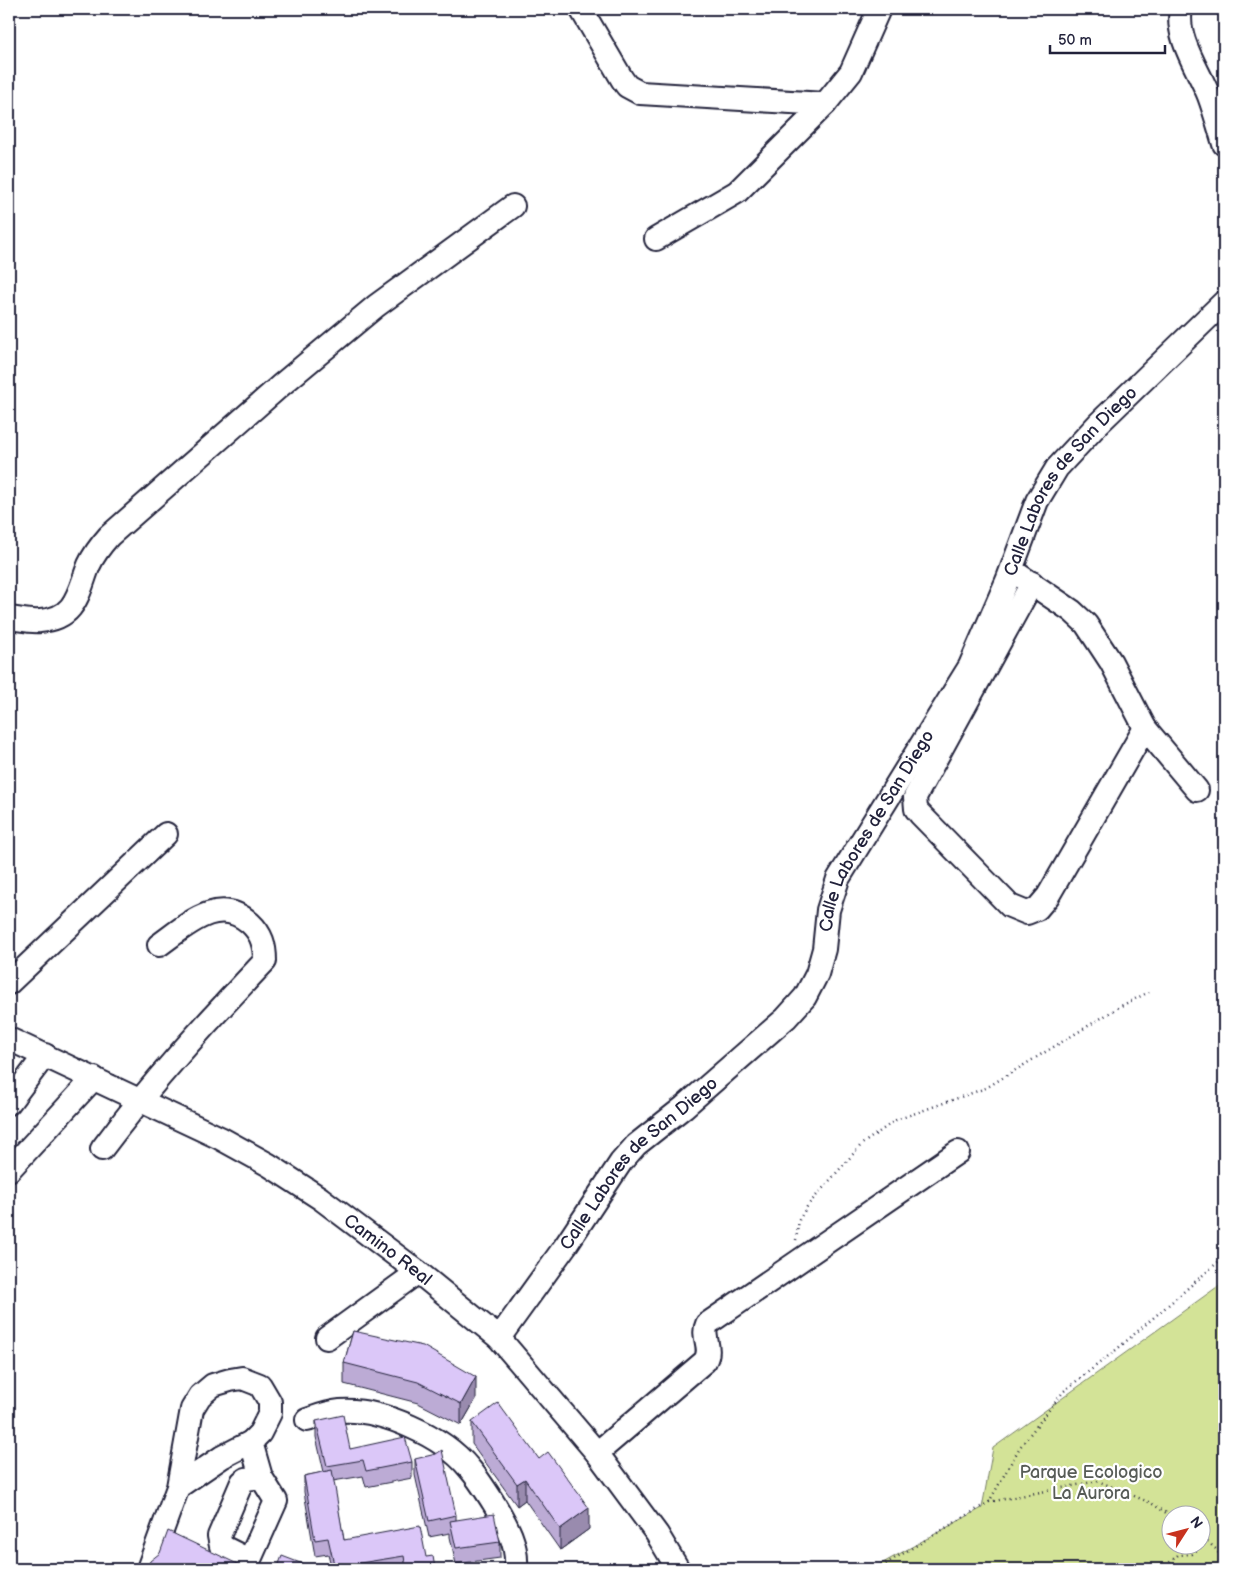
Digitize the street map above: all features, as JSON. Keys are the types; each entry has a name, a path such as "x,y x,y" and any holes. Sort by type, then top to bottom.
{"street":[{"path":"656,239 737,192 825,104 842,86 859,58 879,9"},
{"path":"1181,9 1179,19 1185,42 1210,98 1224,144"},
{"path":"583,10 622,80 633,90 640,93 825,104"},
{"path":"9,618 44,621 62,615 72,607 79,596 94,556 109,536 280,386 376,306 513,206"},
{"name":"Calle Labores de San Diego","path":"499,1338 566,1245 621,1162 636,1145 772,1031 805,997 824,949 828,910 838,879 970,666 1011,570 1037,501 1057,468 1098,424 1224,302"},
{"path":"1011,570 1072,611 1090,629 1111,662 1145,728 1197,790"},
{"path":"1032,583 915,797 916,809 1010,906 1027,913 1037,909 1048,896 1145,728"},
{"path":"9,983 166,834"},
{"path":"102,1149 139,1100 193,1037 265,961 265,947 254,927 241,915 229,911 218,911 203,916 158,945"},
{"name":"Camino Real","path":"9,1039 220,1138 269,1165 320,1198 418,1272 499,1338 597,1453 657,1534 678,1569"},
{"path":"9,1103 45,1055"},
{"path":"9,1170 94,1078"},
{"path":"597,1453 705,1361 709,1348 705,1335 707,1324 958,1152"},
{"path":"327,1338 418,1272"},
{"path":"148,1569 178,1486 192,1409 200,1396 213,1385 242,1378 260,1385 267,1393 270,1402 270,1412 260,1434 251,1442 214,1462 178,1486"},
{"path":"307,1420 323,1414 359,1412 388,1418 422,1432 448,1448 469,1467 507,1526 516,1548 516,1569"},
{"path":"251,1442 261,1477"}],"path":[{"path":"801,1259 795,1236 799,1220 808,1205 862,1144 896,1120 986,1088 1121,1006 1150,992"},
{"path":"990,1502 1020,1447 1064,1391 1124,1344 1224,1257"},
{"path":"878,1569 990,1502 1098,1481 1151,1503 1160,1509"},
{"path":"1210,1544 1217,1550 1224,1565"},
{"path":"1162,1569 1177,1556"}],"green space":[{"name":"Parque Ecologico La Aurora","path":"1224,1282 1224,1569 872,1569 982,1508 993,1448"}],"building":[{"path":"353,1331 423,1346 476,1377 461,1404 418,1382 344,1363"},
{"path":"498,1403 539,1459 548,1452 589,1508 560,1529 525,1479 517,1484 472,1422"},
{"path":"343,1415 350,1449 405,1437 412,1462 366,1471 363,1460 327,1466 316,1421"},
{"path":"442,1450 456,1515 429,1521 415,1459 436,1454"},
{"path":"332,1470 344,1540 420,1526 426,1557 433,1556 435,1569 406,1569 404,1556 360,1563 361,1569 335,1569 328,1538 315,1540 304,1476"},
{"path":"494,1514 500,1542 456,1548 450,1521"},
{"path":"168,1531 248,1569 147,1569 150,1561 160,1553"},
{"path":"282,1556 316,1569 277,1569"}]}
